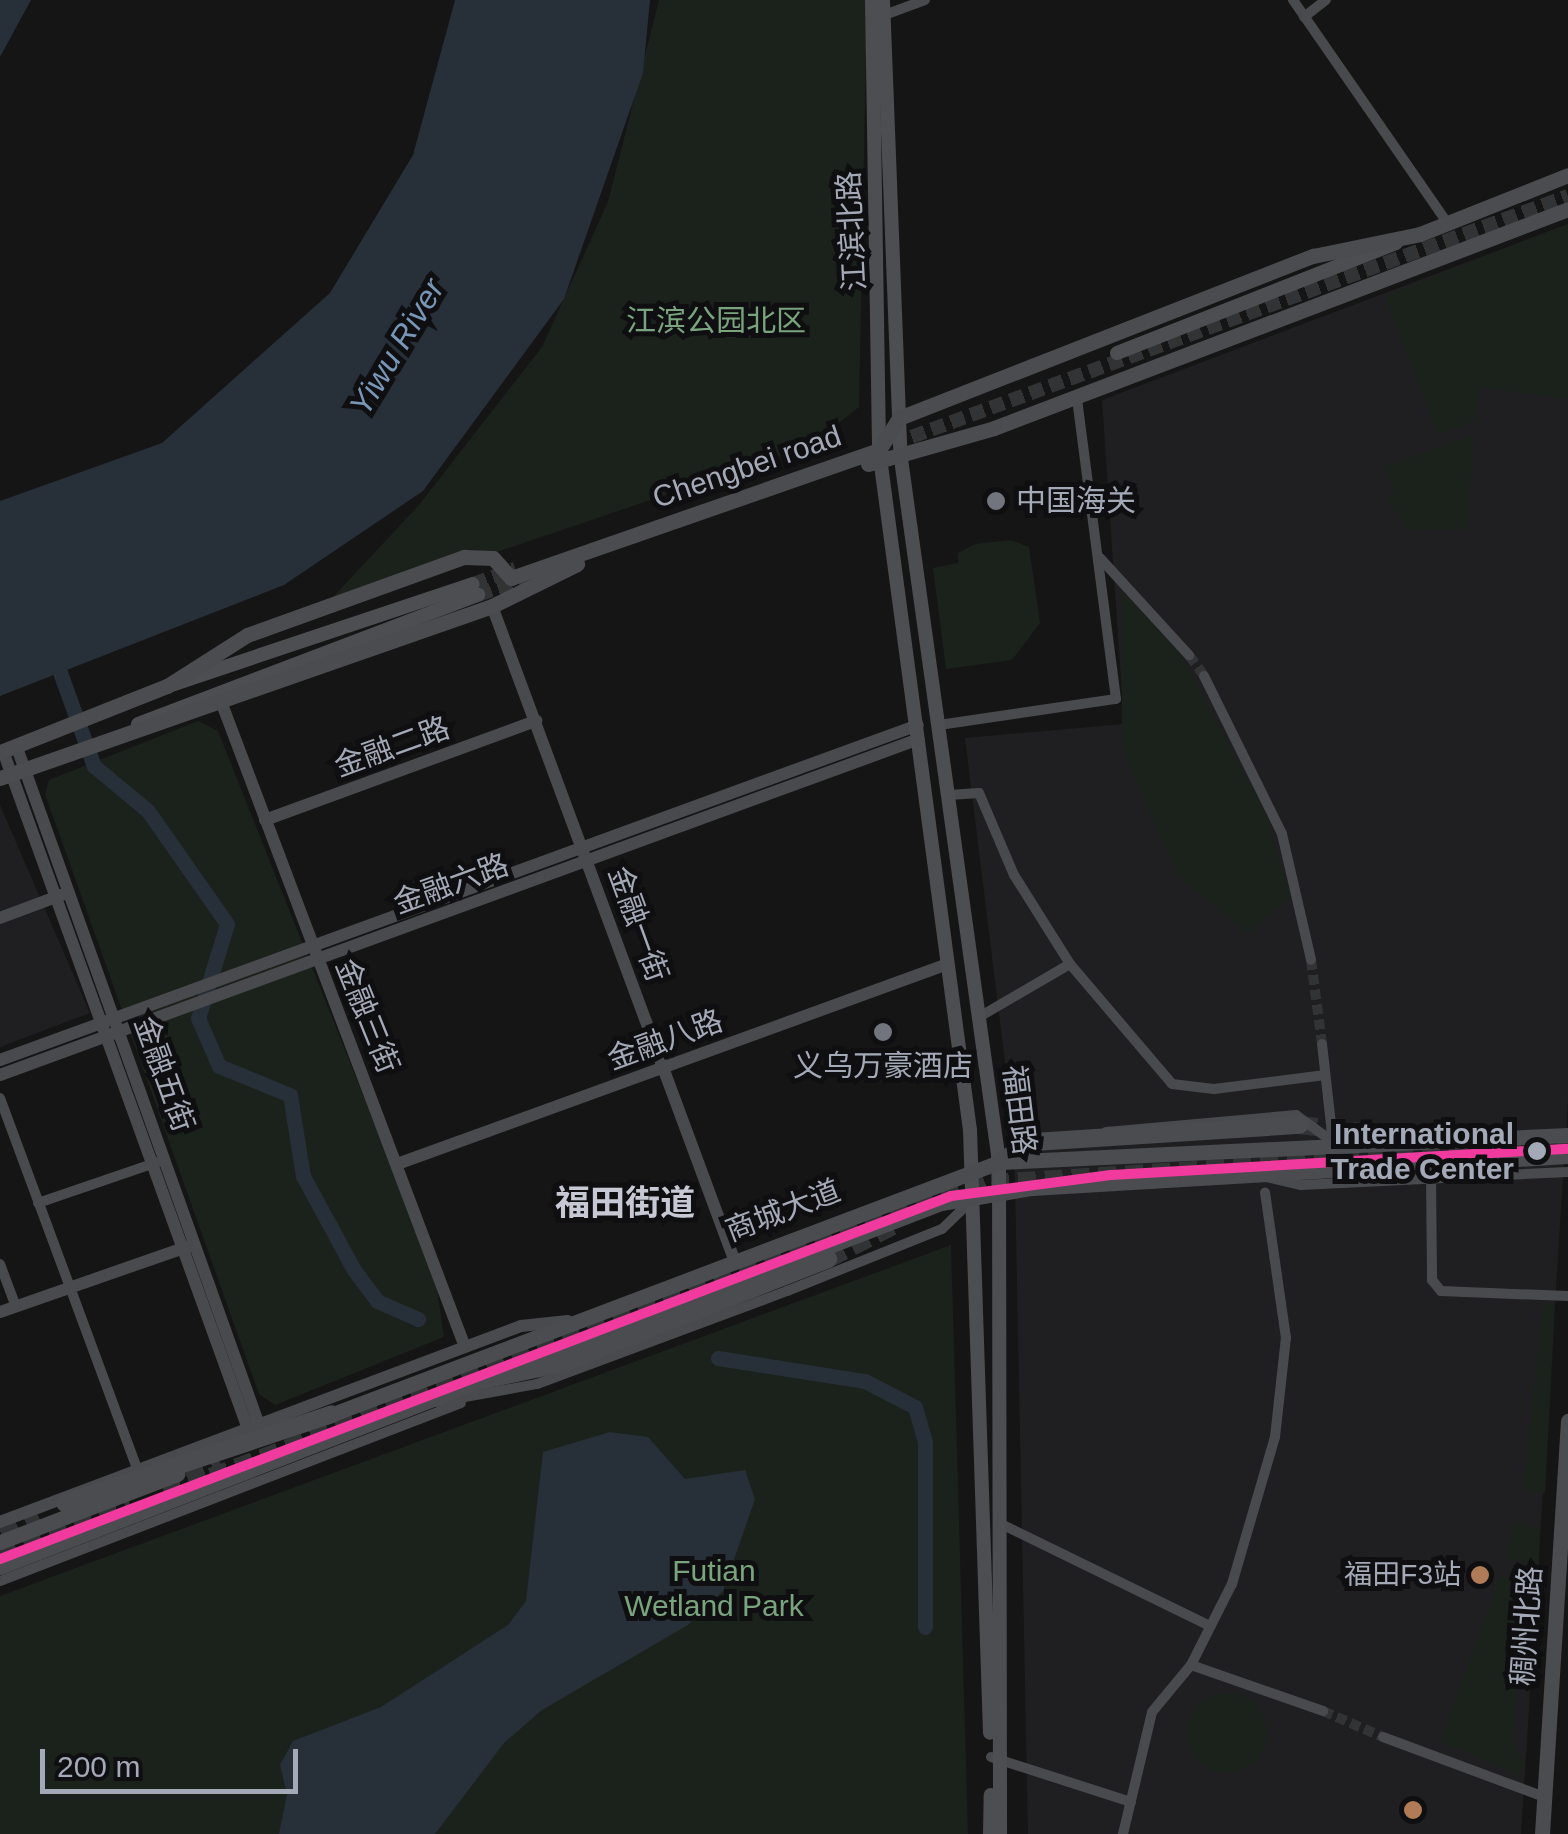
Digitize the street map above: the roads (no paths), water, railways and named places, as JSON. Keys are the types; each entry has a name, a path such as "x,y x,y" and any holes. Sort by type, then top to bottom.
{"highway":[{"path":"999,1162 1034,1142 1299,1125"},
{"path":"482,1380 564,1363 828,1259"},
{"path":"66,1503 332,1414"}],"main road":[{"name":"江滨北路","path":"872,0 880,11 901,459"},
{"name":"江滨北路","path":"879,455 880,11"},
{"path":"1117,353 1568,175"},
{"name":"Chengbei road","path":"6,749 167,686 246,635 464,557 493,558 511,578 879,455 901,459 1077,398 1568,209"},
{"path":"899,418 1313,256 1420,234"},
{"name":"Chengbei road","path":"5,777 123,731 222,704 492,606 575,565 879,455 899,418"},
{"name":"福田路","path":"879,455 948,964 971,1168 1000,1834"},
{"name":"福田路","path":"901,459 999,1162 999,1523 990,1834"},
{"path":"123,731 476,590 167,686"},
{"name":"商城大道","path":"0,1542 971,1168 999,1162 1333,1142 1568,1134"},
{"path":"0,1567 909,1215 1000,1194 1568,1156"},
{"name":"稠州北路","path":"1542,1834 1568,1421"}],"street":[{"path":"880,11 925,0"},
{"path":"1292,0 1448,224"},
{"path":"1304,17 1326,0"},
{"path":"939,725 1116,698 1077,398"},
{"path":"1100,557 1189,656"},
{"name":"金融一街","path":"492,606 734,1260"},
{"path":"1204,676 1282,834 1312,960"},
{"name":"金融三街","path":"222,704 317,959 400,1164 465,1347"},
{"name":"金融二路","path":"265,820 536,722"},
{"name":"金融六路","path":"0,1075 179,994 240,971 583,846 918,732"},
{"name":"金融六路","path":"119,1023 174,1012 240,988 588,861 918,732"},
{"name":"金融五街","path":"6,749 27,768 169,1158 190,1245"},
{"name":"金融五街","path":"6,749 5,777 56,897 153,1163 190,1245 253,1424"},
{"path":"949,794 979,793 1014,875 1070,964 1172,1084 1214,1090 1325,1075"},
{"path":"0,918 70,892"},
{"name":"金融八路","path":"400,1164 948,964"},
{"path":"979,1017 1070,964"},
{"name":"金融六路","path":"0,1060 104,1029"},
{"path":"1322,1044 1333,1142"},
{"path":"0,1098 137,1468"},
{"path":"1089,1139 1138,1124 1296,1115 1333,1142"},
{"path":"38,1202 169,1158"},
{"path":"1260,1175 1301,1185 1568,1172"},
{"path":"1431,1178 1432,1280 1441,1291 1568,1296"},
{"path":"1123,1834 1160,1692 1190,1665 1232,1584 1275,1437 1286,1338 1265,1193"},
{"path":"0,1581 472,1399 560,1376 787,1291 942,1229 972,1200"},
{"path":"0,1312 190,1245"},
{"path":"0,1264 16,1306"},
{"path":"0,1522 521,1326 576,1320"},
{"path":"426,1402 472,1399"},
{"path":"999,1523 1208,1625"},
{"path":"1190,1665 1323,1711"},
{"path":"1383,1737 1544,1797"},
{"path":"995,1758 1131,1802"}],"water":[{"path":"0,0 31,0 0,57"},
{"name":"Yiwu River","path":"455,0 650,0 643,73 564,299 423,491 284,585 0,696 0,501 162,443 330,293 413,155"},
{"path":"610,1432 648,1437 685,1479 745,1470 755,1499 723,1591 688,1625 542,1710 504,1743 435,1834 279,1834 287,1794 280,1765 293,1741 381,1707 508,1625 526,1601 543,1452"}],"waterway":[{"path":"53,653 94,766 148,811 227,924 198,1018 219,1066 290,1095 303,1176 354,1270 377,1301 418,1319"},
{"path":"718,1358 865,1381 915,1407 925,1443 925,1627"}],"tunnel":[{"path":"892,444 1568,196"},
{"path":"473,584 515,569"},
{"path":"478,595 524,578"},
{"path":"1189,655 1204,676"},
{"path":"1311,960 1322,1044"},
{"path":"1299,1125 1431,1140"},
{"path":"211,1477 991,1183 1568,1146"},
{"path":"828,1259 899,1223"},
{"path":"162,1487 221,1464"},
{"path":"0,1557 131,1509"},
{"path":"0,1531 37,1514"},
{"path":"1323,1711 1383,1737"}],"place":[{"name":"中国海关","path":"996,501"},
{"name":"义乌万豪酒店","path":"883,1032"},
{"name":"International Trade Center","path":"1537,1151"},
{"name":"福田F3站","path":"1480,1575"}],"district":[{"name":"福田街道","path":"625,1203"}],"park label":[{"name":"江滨公园北区","path":"716,321"},
{"name":"Futian Wetland Park","path":"714,1588"}]}
